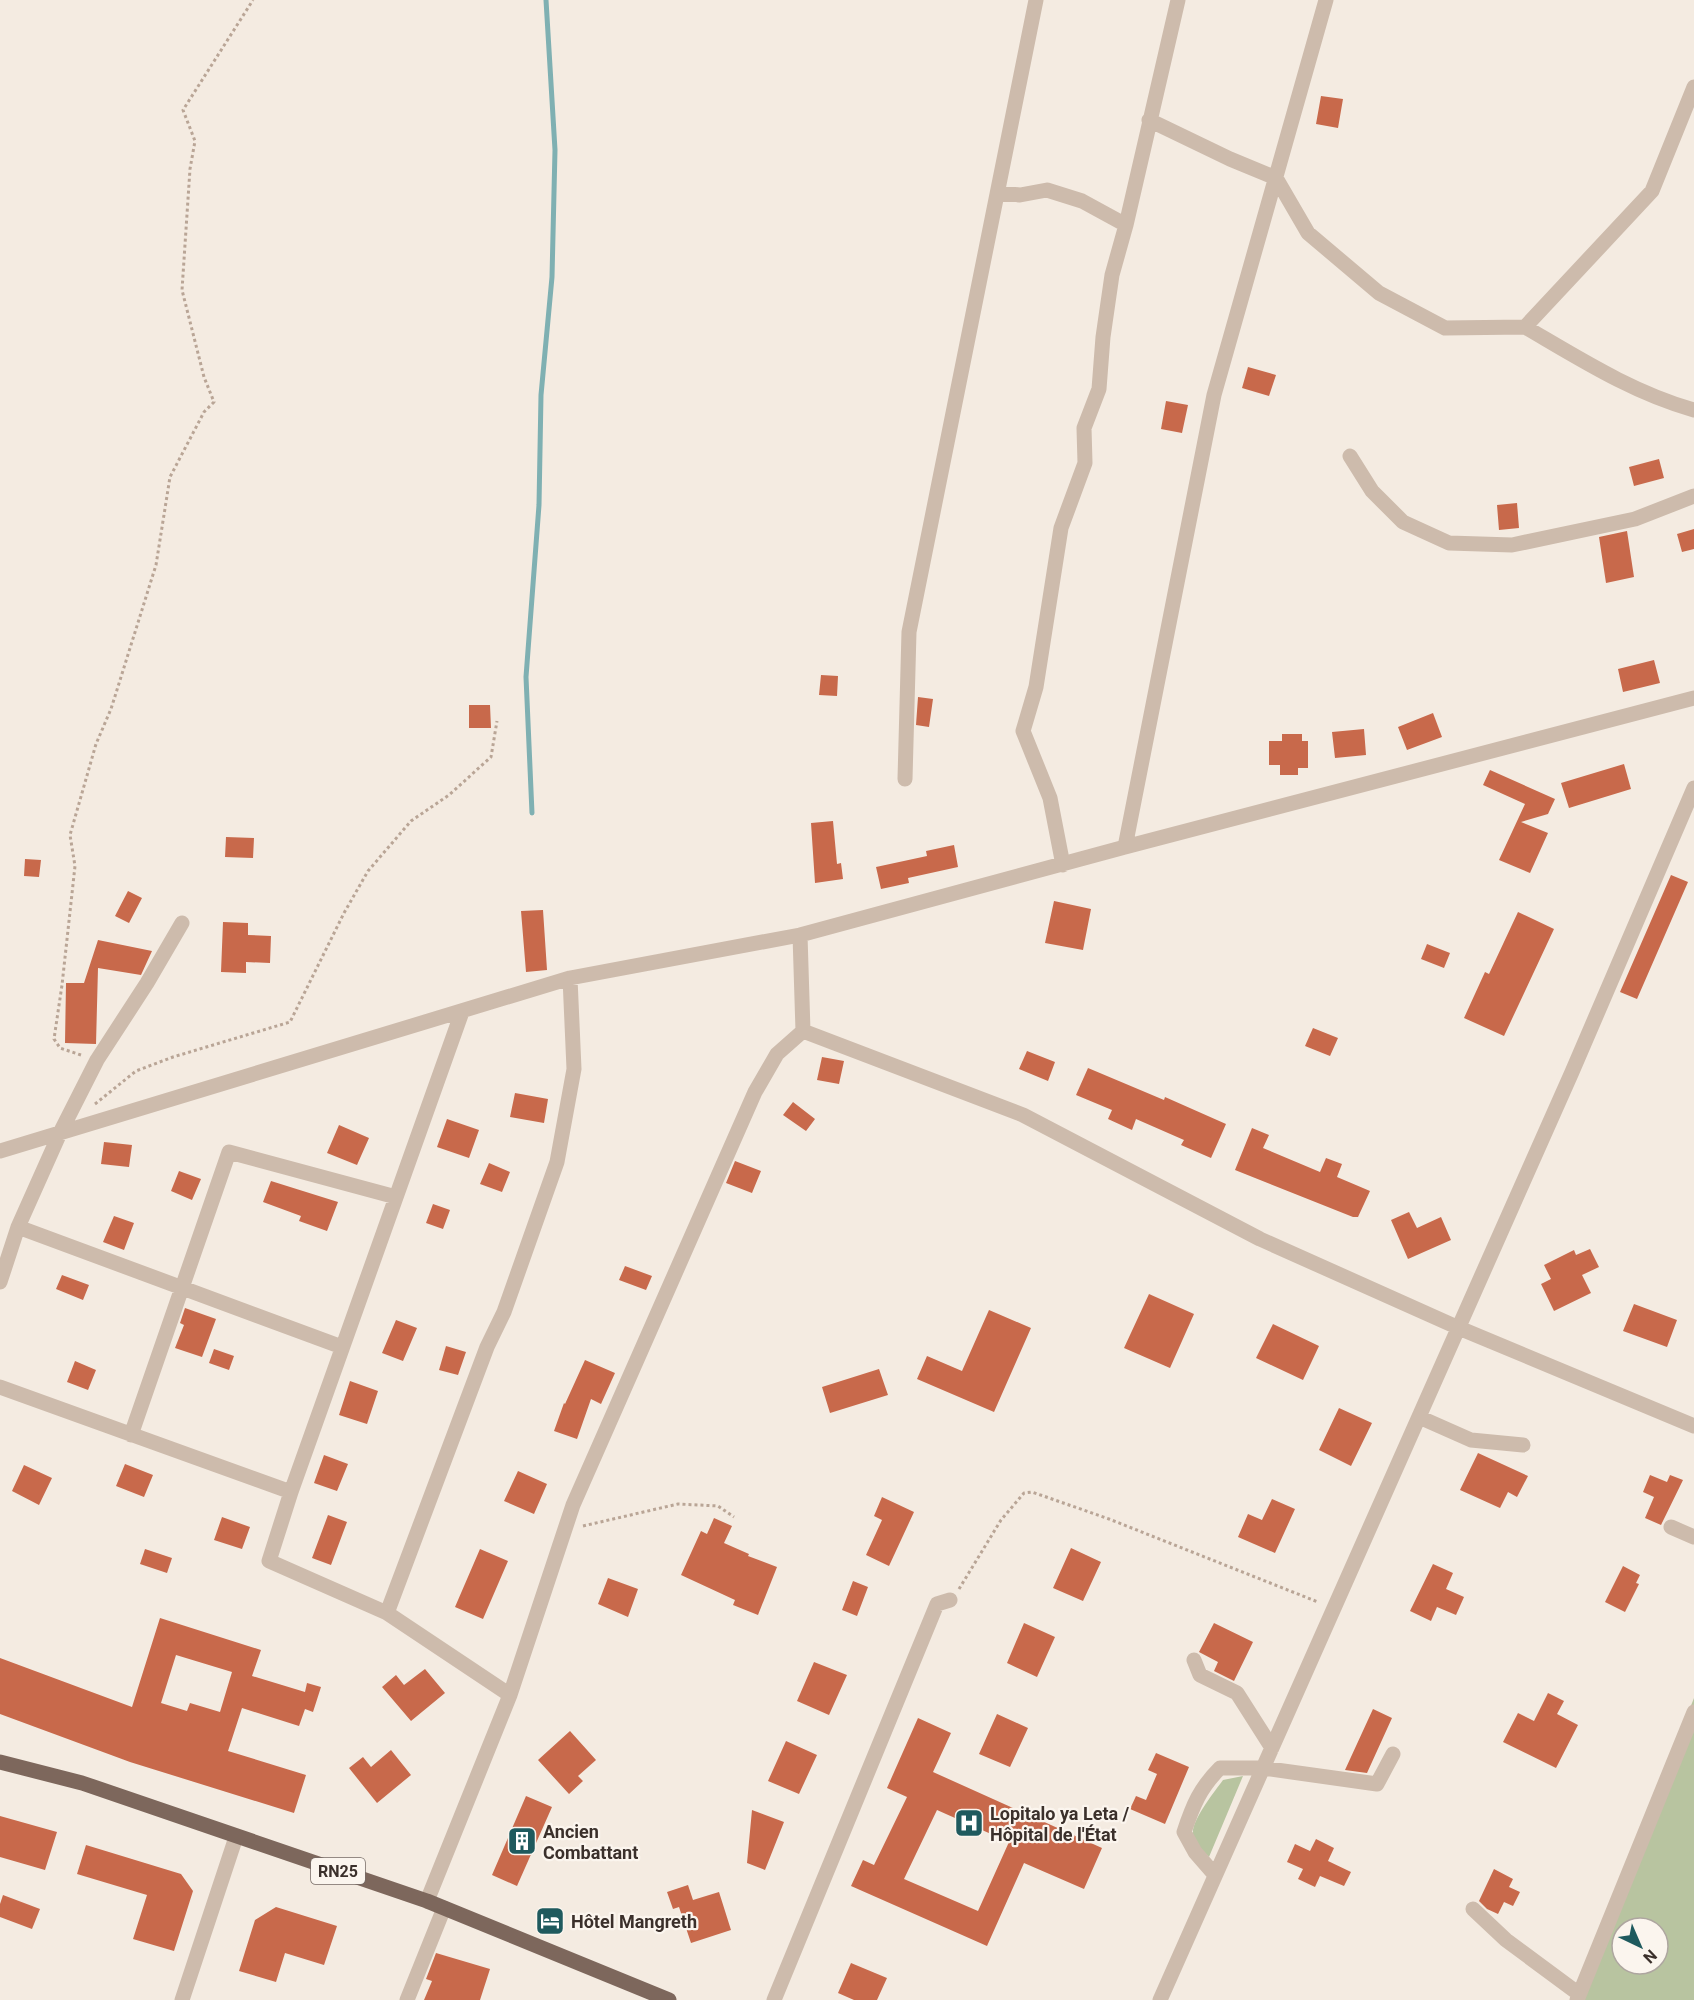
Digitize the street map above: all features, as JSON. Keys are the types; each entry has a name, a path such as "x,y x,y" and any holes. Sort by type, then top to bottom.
{"main road":[{"name":"RN25","path":"0,1762 82,1783 427,1900 669,2000"}],"street":[{"path":"905,779 909,632 1036,0"},
{"path":"1063,865 1050,798 1023,731 1036,687 1061,528 1085,463 1084,428 1099,389 1103,337 1112,275 1126,225 1178,0"},
{"path":"1125,847 1214,395 1326,0"},
{"path":"1525,327 1652,191 1694,87"},
{"path":"1149,120 1230,159 1276,178 1308,233 1379,293 1444,328 1525,327 1610,377 1672,404 1694,410"},
{"path":"998,193 1020,195 1047,190 1082,201 1126,225"},
{"path":"1350,456 1372,491 1403,522 1449,543 1512,545 1635,519 1694,496"},
{"path":"0,1151 570,978 800,935 1694,698"},
{"path":"1160,2000 1459,1328 1694,788"},
{"path":"0,1282 18,1227 60,1133 97,1060 147,983 182,923"},
{"path":"800,935 803,1031"},
{"path":"387,1613 486,1347 504,1312 557,1162 574,1069 570,978"},
{"path":"462,1012 291,1492 269,1561 387,1613 510,1695"},
{"path":"803,1031 1023,1115 1260,1239 1459,1328 1694,1426"},
{"path":"427,1900 510,1695 567,1522 755,1092 777,1054 803,1031"},
{"path":"131,1435 229,1152 396,1197"},
{"path":"18,1227 342,1347"},
{"path":"0,1387 291,1492"},
{"path":"1419,1417 1471,1440 1523,1445"},
{"path":"1671,1527 1694,1537"},
{"path":"774,2000 937,1604 950,1600"},
{"path":"1194,1659 1200,1676 1237,1693 1272,1748"},
{"path":"1473,1909 1506,1940 1578,1997 1694,1712"},
{"path":"1215,1875 1195,1852 1184,1832 1192,1809 1206,1783 1220,1767 1263,1768 1377,1784 1394,1754"},
{"path":"182,2000 236,1837"},
{"path":"407,2000 444,1908"}],"path":[{"path":"97,1060 60,1048 54,1039 75,867 70,836 96,744 111,709 156,565 170,477 204,412 214,402 204,377 182,290 190,169 195,141 183,110 253,0"},
{"path":"94,1106 136,1071 173,1057 290,1022 344,913 368,872 411,821 448,795 491,757 497,721"},
{"path":"950,1600 962,1585 1008,1510 1024,1493 1032,1492 1109,1519 1334,1608"},
{"path":"567,1522 586,1527 678,1504 718,1506 734,1516"}],"green space":[{"path":"1694,1698 1694,2000 1574,2000"},
{"path":"1243,1776 1209,1857 1194,1837 1193,1828 1204,1806 1223,1780"}],"building":[{"path":"1321,96 1343,99 1338,128 1316,124"},
{"path":"1248,367 1276,375 1269,396 1242,388"},
{"path":"1166,401 1188,405 1182,433 1161,429"},
{"path":"1659,459 1664,478 1634,486 1629,467"},
{"path":"1517,503 1519,528 1499,530 1497,505"},
{"path":"1694,529 1694,549 1682,552 1677,534"},
{"path":"1627,531 1634,577 1606,583 1599,537"},
{"path":"1654,660 1660,683 1623,692 1618,669"},
{"path":"821,675 838,676 837,696 819,695"},
{"path":"918,697 933,699 929,727 916,725"},
{"path":"469,705 490,705 491,728 469,728"},
{"path":"1433,713 1442,737 1407,750 1398,727"},
{"path":"1364,729 1366,755 1335,758 1332,732"},
{"path":"1282,734 1302,734 1302,741 1308,741 1308,768 1298,768 1298,775 1280,775 1280,765 1269,765 1269,741 1282,741"},
{"path":"1624,764 1631,789 1569,808 1561,783"},
{"path":"1490,770 1555,799 1548,814 1521,822 1548,833 1530,873 1499,860 1525,804 1483,785"},
{"path":"833,821 837,864 841,863 843,879 815,883 811,823"},
{"path":"226,837 254,838 253,858 225,857"},
{"path":"954,845 958,867 908,878 909,883 881,889 876,867 927,856 926,851"},
{"path":"25,859 41,860 39,877 24,876"},
{"path":"1671,875 1688,882 1637,999 1620,992"},
{"path":"128,891 142,898 129,923 115,916"},
{"path":"1054,901 1091,909 1083,950 1045,943"},
{"path":"543,910 547,970 526,972 521,911"},
{"path":"1518,912 1554,929 1504,1036 1464,1018 1485,972 1489,974"},
{"path":"223,922 248,923 248,935 271,936 270,963 246,962 246,973 221,972"},
{"path":"98,940 152,951 141,975 98,968 96,1044 65,1043 66,983 84,983"},
{"path":"1427,944 1450,953 1444,968 1421,959"},
{"path":"1313,1028 1338,1038 1330,1056 1305,1046"},
{"path":"1027,1051 1055,1062 1048,1081 1019,1069"},
{"path":"822,1057 844,1061 839,1084 817,1080"},
{"path":"1088,1068 1164,1100 1165,1097 1226,1124 1211,1158 1181,1145 1184,1140 1136,1119 1132,1130 1108,1119 1112,1110 1076,1095"},
{"path":"515,1093 548,1099 544,1123 510,1117"},
{"path":"793,1102 815,1119 806,1131 783,1115"},
{"path":"447,1119 479,1130 469,1158 437,1147"},
{"path":"339,1125 369,1138 357,1165 327,1153"},
{"path":"1252,1128 1269,1135 1263,1148 1320,1172 1326,1158 1342,1164 1337,1177 1370,1191 1358,1217 1235,1170"},
{"path":"104,1142 132,1145 129,1167 101,1164"},
{"path":"735,1161 761,1171 752,1193 726,1183"},
{"path":"489,1163 510,1172 502,1192 480,1184"},
{"path":"179,1171 201,1179 192,1200 171,1191"},
{"path":"271,1181 338,1202 327,1231 299,1221 301,1216 263,1202"},
{"path":"433,1204 450,1210 443,1229 426,1223"},
{"path":"1409,1212 1417,1228 1441,1217 1451,1240 1408,1259 1391,1220"},
{"path":"114,1216 134,1223 124,1250 103,1242"},
{"path":"1590,1249 1599,1267 1582,1275 1591,1293 1554,1311 1541,1284 1551,1279 1544,1265 1574,1250 1576,1255"},
{"path":"625,1266 652,1276 646,1290 619,1280"},
{"path":"62,1275 89,1285 83,1300 56,1289"},
{"path":"1149,1294 1194,1314 1170,1368 1124,1348"},
{"path":"1634,1304 1677,1320 1667,1347 1623,1331"},
{"path":"185,1308 216,1319 202,1357 175,1348 184,1325 180,1323"},
{"path":"989,1310 1031,1328 994,1412 917,1379 927,1356 962,1371"},
{"path":"396,1320 417,1328 403,1361 382,1353"},
{"path":"1273,1324 1319,1346 1303,1380 1256,1358"},
{"path":"446,1346 466,1352 458,1375 439,1370"},
{"path":"214,1349 234,1356 229,1370 209,1363"},
{"path":"585,1360 615,1373 601,1404 591,1399 577,1439 554,1431 564,1403"},
{"path":"75,1361 96,1370 88,1390 67,1382"},
{"path":"879,1369 888,1395 830,1413 822,1387"},
{"path":"350,1381 378,1391 367,1424 339,1415"},
{"path":"1339,1408 1372,1423 1351,1466 1319,1450"},
{"path":"1478,1453 1528,1476 1517,1497 1508,1492 1500,1508 1460,1490"},
{"path":"324,1455 348,1464 337,1491 314,1483"},
{"path":"125,1464 153,1475 144,1497 116,1486"},
{"path":"24,1465 52,1478 39,1505 12,1491"},
{"path":"518,1471 547,1484 534,1514 504,1501"},
{"path":"1650,1475 1667,1482 1670,1475 1683,1480 1661,1525 1645,1518 1654,1497 1643,1492"},
{"path":"882,1497 914,1512 889,1566 866,1555 882,1520 874,1516"},
{"path":"1272,1499 1295,1509 1275,1553 1238,1537 1248,1514 1262,1520"},
{"path":"328,1515 347,1522 331,1565 312,1558"},
{"path":"222,1517 250,1527 242,1549 214,1540"},
{"path":"714,1518 732,1526 724,1543 749,1554 748,1556 777,1567 758,1615 733,1605 735,1600 681,1575 701,1531 707,1534"},
{"path":"1071,1548 1101,1562 1083,1601 1053,1588"},
{"path":"145,1549 172,1558 167,1573 140,1564"},
{"path":"480,1549 508,1561 483,1619 455,1607"},
{"path":"1433,1564 1453,1573 1446,1589 1464,1597 1456,1615 1437,1607 1431,1621 1410,1611"},
{"path":"1623,1566 1640,1575 1636,1583 1639,1584 1625,1612 1605,1602"},
{"path":"608,1578 638,1589 628,1617 598,1604"},
{"path":"853,1581 868,1587 857,1616 842,1610"},
{"path":"160,1618 261,1650 252,1676 305,1692 307,1683 321,1687 313,1712 305,1709 299,1726 242,1708 228,1751 306,1775 294,1813 130,1762 0,1714 0,1658 132,1707","holes":["176,1655 232,1672 220,1712 190,1703 187,1711 161,1703"]},
{"path":"1024,1623 1055,1637 1037,1677 1007,1663"},
{"path":"1214,1623 1253,1642 1234,1681 1214,1671 1218,1662 1199,1652"},
{"path":"814,1662 847,1675 829,1715 797,1701"},
{"path":"425,1669 445,1693 411,1721 382,1687 396,1675 404,1685"},
{"path":"1548,1693 1564,1701 1557,1714 1578,1725 1556,1768 1503,1742 1518,1713 1534,1721"},
{"path":"1373,1709 1392,1718 1367,1773 1345,1770"},
{"path":"997,1714 1028,1728 1010,1767 979,1754"},
{"path":"918,1718 951,1733 933,1772 1102,1848 1084,1889 1024,1863 987,1946 851,1886 863,1860 874,1865 907,1797 887,1788","holes":["937,1810 1009,1842 978,1911 904,1879"]},
{"path":"570,1731 596,1760 578,1776 583,1781 569,1794 538,1760"},
{"path":"786,1741 817,1755 799,1794 768,1781"},
{"path":"391,1750 411,1775 377,1803 349,1768 363,1757 371,1767"},
{"path":"1156,1753 1189,1767 1165,1824 1130,1809 1136,1796 1146,1800 1157,1774 1148,1770"},
{"name":"Ancien Combattant","path":"526,1796 552,1807 517,1886 492,1875"},
{"path":"752,1810 784,1822 765,1870 747,1863"},
{"path":"0,1816 57,1832 45,1870 0,1857"},
{"path":"1316,1839 1334,1848 1328,1861 1351,1872 1344,1886 1320,1876 1315,1887 1298,1879 1303,1869 1287,1862 1295,1844 1310,1851"},
{"path":"86,1845 181,1874 193,1891 174,1951 133,1939 147,1895 77,1874"},
{"path":"1494,1869 1513,1879 1509,1887 1520,1892 1513,1906 1504,1902 1498,1914 1487,1909 1479,1901"},
{"path":"688,1885 693,1900 719,1892 731,1930 691,1943 679,1907 673,1909 667,1892"},
{"path":"3,1895 40,1909 32,1929 0,1917"},
{"path":"276,1907 337,1926 324,1965 285,1953 276,1982 239,1971 255,1920"},
{"path":"436,1953 490,1969 480,2000 424,2000 432,1981 426,1979"},
{"path":"851,1963 887,1978 877,2000 854,2000 838,1993"}],"waterway":[{"path":"532,813 526,677 539,505 541,395 552,277 555,150 546,0"}],"place":[{"name":"Lopitalo ya Leta / Hôpital de l'État","path":"969,1823"},
{"name":"Ancien Combattant","path":"522,1841"},
{"name":"Hôtel Mangreth","path":"550,1921"}]}
